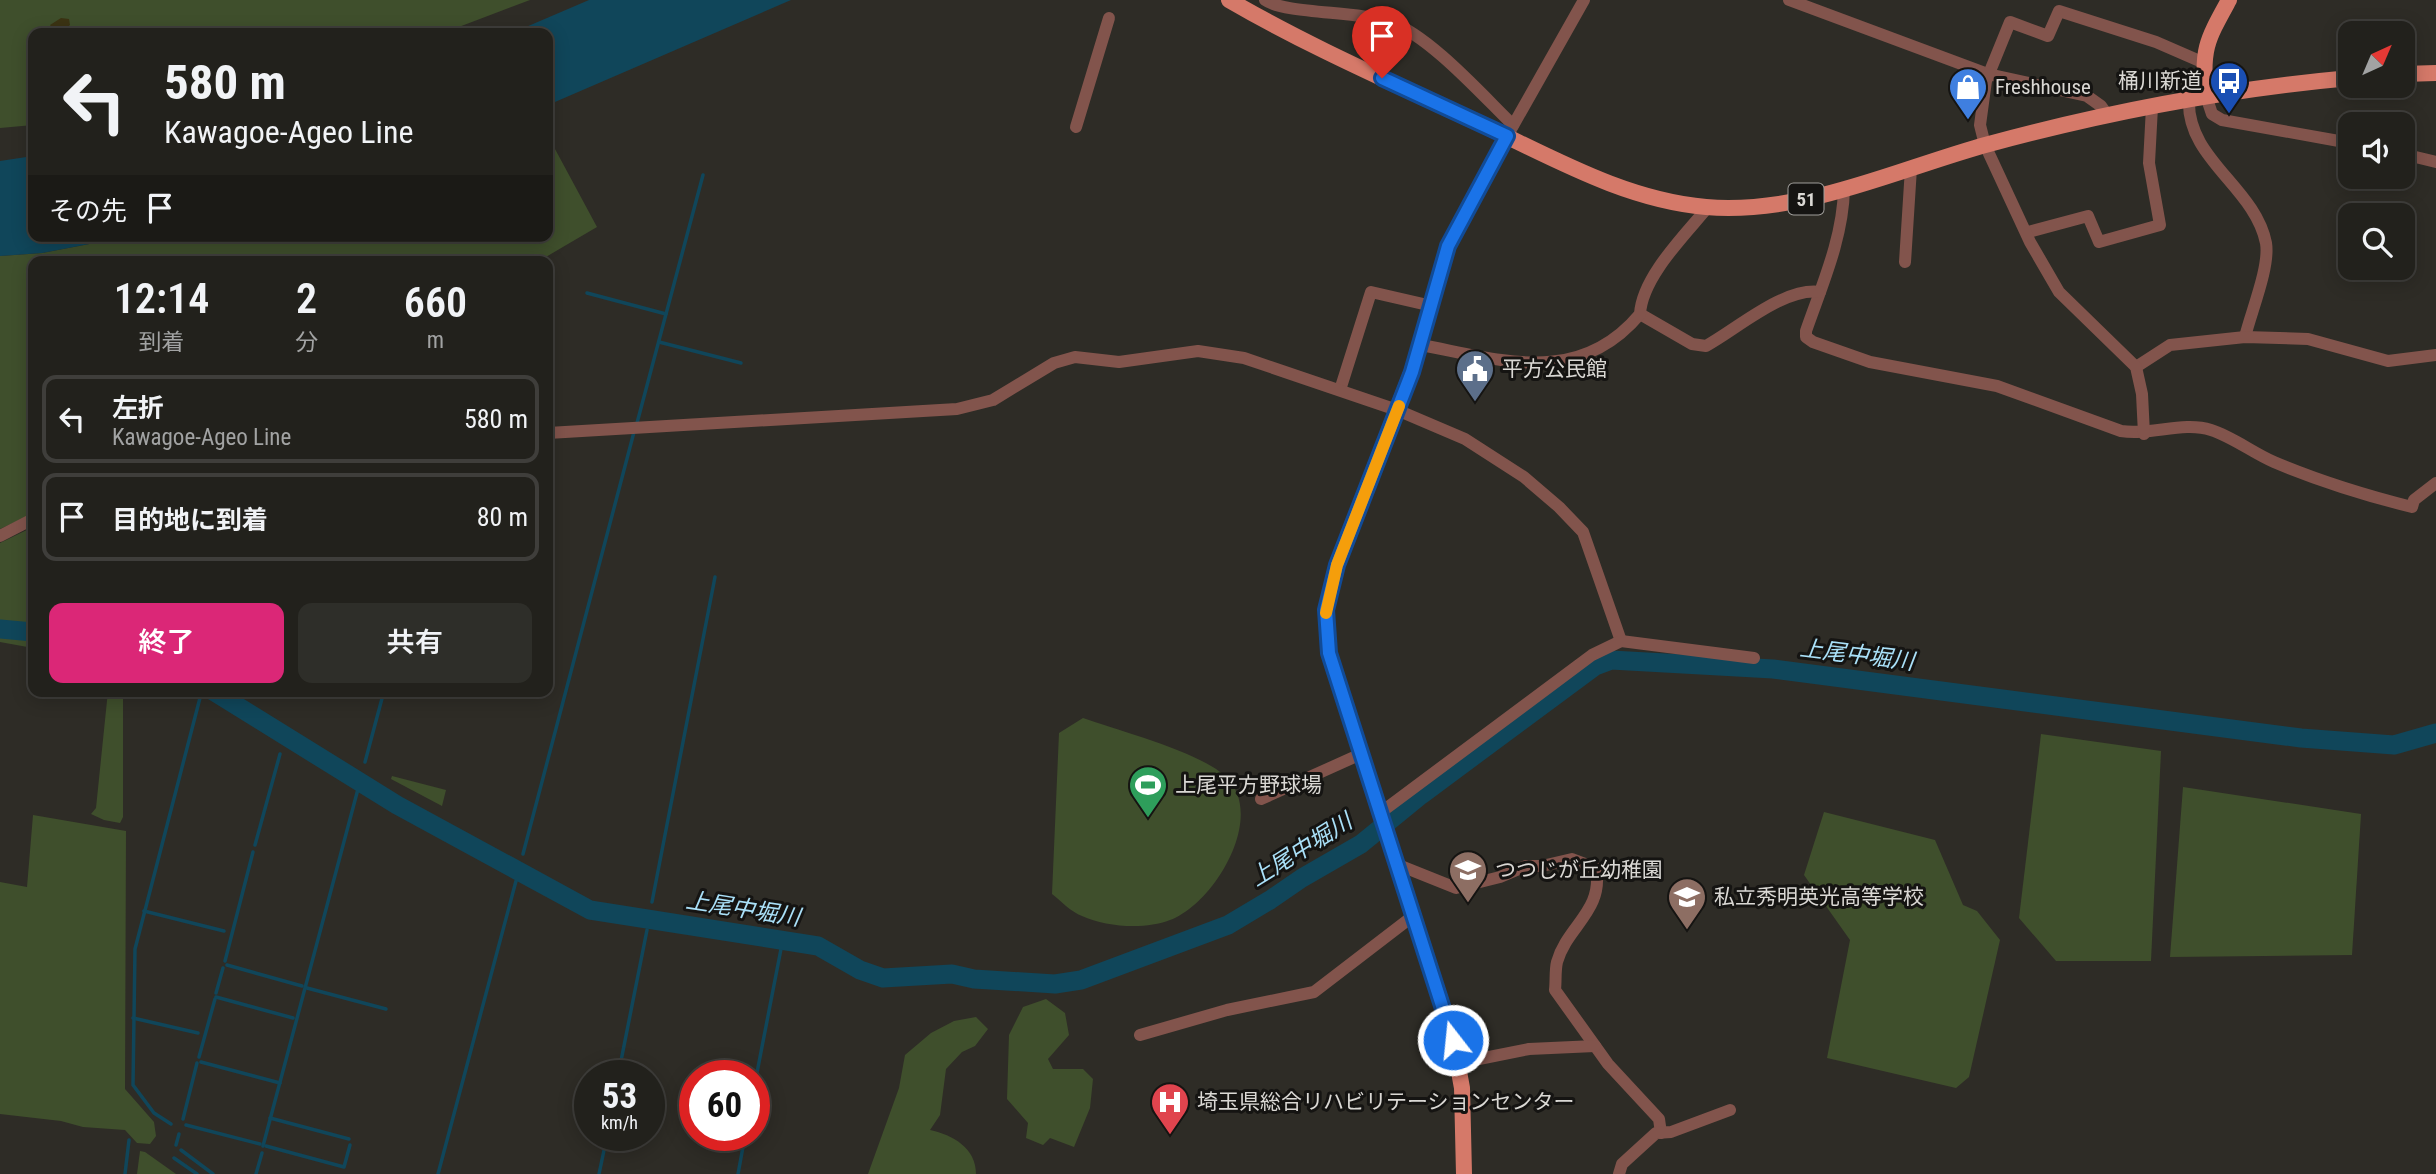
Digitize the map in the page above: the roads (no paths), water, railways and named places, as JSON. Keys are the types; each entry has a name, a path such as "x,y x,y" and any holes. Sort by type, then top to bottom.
{"main road":[{"name":"51","path":"1229,0 1306,42 1510,131 1606,182 1674,203 1708,207 1780,204 1843,189 1985,145 2108,116 2206,96 2338,80"},
{"path":"2206,96 2202,62 2208,39 2229,0"},
{"path":"2415,74 2436,73"},
{"path":"1464,1174 1459,1063 1446,1012 1329,653 1326,610 1337,565 1421,345 1457,224 1510,131"}],"street":[{"path":"1265,0 1275,8 1349,13 1395,23 1446,60 1510,131 1584,0"},
{"path":"1789,0 1988,74 2087,96 2101,106 2108,116"},
{"path":"2144,433 2142,394 2136,366 2059,292 2031,242 1985,145 1980,125 1988,74 2010,22 2048,36 2059,11 2156,42 2202,62"},
{"path":"1076,127 1109,18"},
{"path":"2206,96 2212,114 2222,120 2338,141"},
{"path":"2189,99 2188,117 2193,129 2253,214 2266,241 2264,266 2245,337"},
{"path":"2028,232 2088,216 2099,242 2160,225 2149,163 2151,107"},
{"path":"2415,158 2436,162"},
{"path":"1905,262 1911,168"},
{"path":"1843,189 1843,212 1806,337 1833,352 1997,386 2105,426 2144,433 2185,429 2214,431 2273,461 2338,488 2412,507 2414,500 2436,483"},
{"path":"1421,345 1515,363 1546,363 1609,345 1640,314 1640,304 1649,284 1708,207"},
{"path":"1640,314 1692,344 1706,346 1784,298 1809,291 1820,292"},
{"path":"1340,390 1371,292 1432,306"},
{"path":"2136,366 2169,345 2245,337 2308,339 2388,361 2436,355"},
{"path":"553,433 957,409 993,400 1054,363 1075,357 1119,362 1168,354 1217,352 1397,410 1465,439 1524,477 1559,506 1583,532 1621,641"},
{"path":"0,536 28,522"},
{"path":"1382,822 1592,655 1621,641 1754,658"},
{"path":"1261,799 1361,754"},
{"path":"1396,864 1456,888 1500,877 1526,866 1542,866 1572,859 1596,868 1600,886 1592,905 1558,961 1555,990 1608,1064 1659,1119 1661,1133"},
{"path":"1140,1035 1227,1010 1314,992 1413,916"},
{"path":"1459,1063 1529,1049 1595,1046"},
{"path":"1619,1174 1622,1164 1656,1133 1699,1123 1730,1110"}],"water":[{"path":"589,0 791,0 553,103 553,28 524,28"},
{"path":"28,157 28,242 100,242 42,253 0,256 0,161"}],"waterway":[{"path":"637,423 703,175"},
{"path":"587,293 666,314"},
{"path":"659,342 741,363"},
{"path":"523,854 634,432"},
{"path":"652,902 715,577"},
{"name":"上尾中堀川","path":"0,629 28,632"},
{"name":"上尾中堀川","path":"223,697 397,805 590,910 818,946 860,970 883,978 952,974 974,979 1055,984 1081,980 1228,925 1361,844 1421,795 1595,666 1611,660 1773,669 2301,738 2394,745 2436,733"},
{"path":"171,1124 154,1113 133,1085 135,949 200,697"},
{"path":"365,762 382,697"},
{"path":"255,845 280,754"},
{"path":"263,1146 358,789"},
{"path":"225,961 253,852"},
{"path":"438,1174 516,881"},
{"path":"144,911 224,931"},
{"path":"621,1060 647,930"},
{"path":"759,1060 781,949"},
{"path":"227,965 302,986"},
{"path":"216,993 223,968"},
{"path":"307,988 386,1009"},
{"path":"216,997 293,1018"},
{"path":"199,1057 215,999"},
{"path":"133,1018 198,1033"},
{"path":"201,1062 280,1083"},
{"path":"183,1119 197,1063"},
{"path":"270,1118 349,1139"},
{"path":"186,1125 260,1144"},
{"path":"176,1145 179,1134"},
{"path":"125,1174 129,1140"},
{"path":"266,1146 344,1167 350,1145"},
{"path":"181,1150 213,1174"},
{"path":"599,1174 604,1151"},
{"path":"738,1174 742,1151"},
{"path":"256,1174 262,1153"},
{"path":"174,1158 197,1174"}],"place":[{"name":"桶川新道","path":"2229,115"},
{"name":"Freshhouse","path":"1968,121"},
{"name":"平方公民館","path":"1475,403"},
{"name":"上尾平方野球場","path":"1148,819"},
{"name":"つつじが丘幼稚園","path":"1468,904"},
{"name":"私立秀明英光高等学校","path":"1687,931"},
{"name":"埼玉県総合リハビリテーションセンター","path":"1170,1136"}]}
